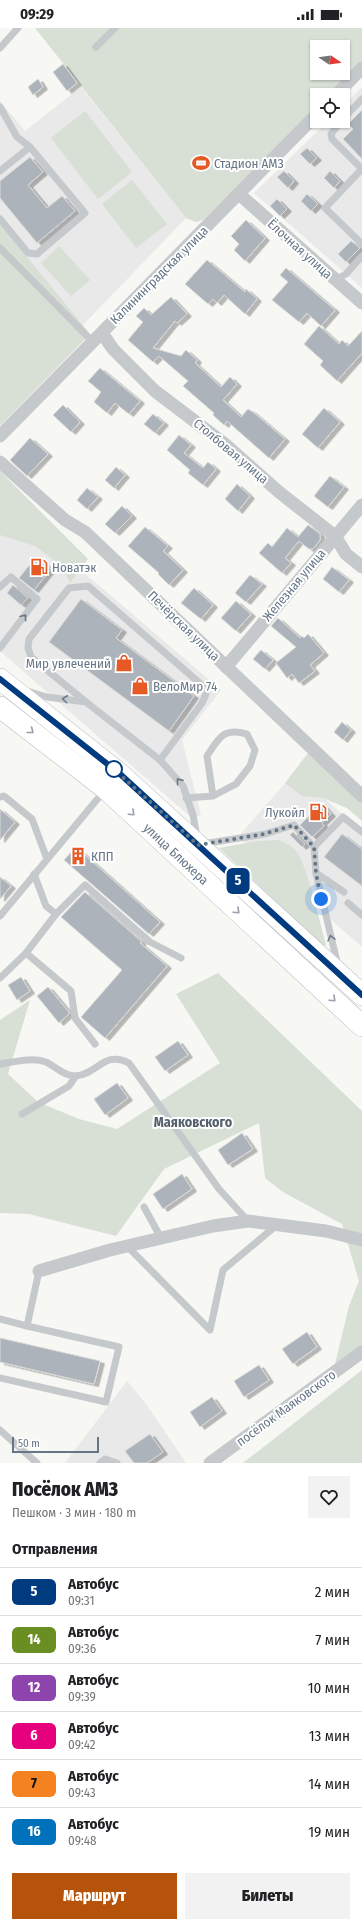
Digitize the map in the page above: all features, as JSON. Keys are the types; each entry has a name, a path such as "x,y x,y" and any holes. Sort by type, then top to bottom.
{"main road":[{"name":"улица Блюхера","path":"5,683 120,774 362,996"},
{"name":"улица Блюхера","path":"0,707 106,789 362,1026"}],"street":[{"path":"343,88 362,68"},
{"name":"Калининградская улица","path":"0,436 310,121"},
{"name":"Ёлочная улица","path":"239,194 362,303"},
{"name":"Столбовая улица","path":"102,333 113,349 155,391 226,445 279,492 335,536 346,554 362,567"},
{"name":"Печёрская улица","path":"0,462 65,520 85,532 362,796"},
{"name":"Железная улица","path":"226,667 362,505"},
{"path":"39,1270 161,1238 213,1226 248,1221 326,1231 362,1240"},
{"name":"посёлок Маяковского","path":"210,1463 362,1352"}],"lane":[{"path":"0,48 18,28"},
{"path":"96,47 115,28"},
{"path":"350,112 362,99"},
{"path":"0,219 28,253 37,254 85,213 30,147 17,137 1,112"},
{"path":"336,128 331,134 332,139 362,169 325,208 362,244"},
{"path":"0,171 30,147"},
{"path":"0,248 92,342"},
{"path":"335,280 346,274 362,256"},
{"path":"0,587 11,577 37,599 0,648"},
{"path":"160,760 202,704 206,694 203,686 88,586 69,588 30,639 28,648 31,657 160,760 183,786 193,815 198,845 264,834 294,825 314,847 316,873 341,976"},
{"path":"5,683 47,697 86,702"},
{"path":"186,798 213,796 236,784 250,766 255,750 247,734 235,730 220,736 207,756 213,796"},
{"path":"0,916 106,789"},
{"path":"0,797 4,796 32,819 47,859"},
{"path":"314,847 343,817 362,832"},
{"path":"316,873 344,892"},
{"path":"34,874 46,906 56,914"},
{"path":"0,978 26,953 56,914 85,885 150,942 182,958"},
{"path":"348,903 362,915"},
{"path":"26,953 71,991 75,1018 95,1044"},
{"path":"22,1114 69,1086 76,1076 108,1060 119,1058 129,1063 219,1189 248,1221"},
{"path":"0,1064 34,1060 45,1062 70,1075 76,1076"},
{"path":"144,1207 161,1238"},
{"path":"127,1246 210,1330 223,1270 277,1224"},
{"path":"27,1326 39,1270"},
{"path":"0,1319 119,1347 106,1402 0,1378"},
{"path":"0,1430 37,1463"},
{"path":"100,1463 105,1459 117,1463"}],"shaded area":[{"name":"Стадион АМЗ","path":"35,28 362,28 362,63 350,75 350,40 310,40 310,80 345,80 337,88 310,88 310,115 203,220 196,222 186,218"},
{"path":"81,87 186,218 82,326 0,236 0,101 25,131"},
{"path":"362,87 362,288 254,193 321,128 350,128 350,99"},
{"path":"85,111 132,172 98,199 51,138"},
{"path":"132,180 167,224 136,248 102,204"},
{"path":"0,224 90,334 0,426"},
{"path":"59,246 90,280 71,296 41,263"},
{"path":"0,471 88,559 70,583 63,567 35,546 0,535"},
{"path":"0,511 75,565 221,690 182,740 201,815 193,819 0,651"},
{"path":"308,753 362,803 362,821 347,808 323,798 302,796 285,783"},
{"path":"295,772 362,832 362,947 238,837"},
{"path":"279,840 293,848 300,857 313,894 326,944 324,947 219,848 258,841"},
{"path":"218,973 362,1111 362,1346 334,1368 349,1306 359,1281 342,1224 283,1192 265,1178 259,1123 164,1169 116,1236 29,1214 0,1213 0,1020 30,1000 8,1074 38,1102 79,1119 117,1129 220,1063 176,994"},
{"path":"362,1370 362,1463 243,1463"},
{"path":"127,1381 146,1404 186,1463 65,1463"}],"building":[{"path":"63,64 77,83 67,91 53,72"},
{"path":"38,79 43,87 33,95 28,87"},
{"path":"362,110 362,159 343,139 353,129 350,126 350,122"},
{"path":"307,148 317,158 310,164 300,154"},
{"path":"30,157 43,172 28,185 47,208 62,196 75,211 37,243 0,198 0,181"},
{"path":"284,171 294,181 288,188 277,177"},
{"path":"330,171 340,181 334,188 324,178"},
{"path":"307,194 318,204 311,211 301,201"},
{"path":"277,199 287,209 280,216 270,206"},
{"path":"246,220 265,238 245,261 234,250 239,244 231,236"},
{"path":"351,241 360,248 346,262 338,254"},
{"path":"207,260 245,292 246,289 257,299 245,314 224,295 217,303 213,299 208,304 185,284"},
{"path":"286,268 335,310 321,326 307,313 299,322 272,300 288,282 280,275"},
{"path":"171,297 187,314 177,323 175,321 153,348 181,356 186,350 197,360 195,363 221,387 230,377 237,384 223,400 241,417 248,409 253,412 285,439 269,458 227,421 224,425 213,415 214,413 183,386 188,381 159,356 153,362 128,340 143,322 136,316 144,308 151,315"},
{"path":"319,326 339,344 342,340 348,346 362,331 362,353 337,381 320,365 323,361 304,344"},
{"path":"100,368 140,401 129,414 115,403 107,413 94,402 101,392 88,381"},
{"path":"63,405 80,422 71,432 53,415"},
{"path":"324,408 340,422 318,448 302,434"},
{"path":"153,414 164,423 155,433 144,424"},
{"path":"179,435 191,445 184,453 203,468 208,462 216,469 203,485 188,473 190,470 167,450"},
{"path":"30,438 48,454 27,476 10,460"},
{"path":"116,467 125,475 114,488 105,480"},
{"path":"330,476 344,487 328,507 314,496"},
{"path":"237,484 250,496 238,511 225,499"},
{"path":"87,488 98,497 87,509 77,500"},
{"path":"122,506 132,516 115,533 105,524"},
{"path":"308,525 320,534 320,540 313,549 309,549 299,541 285,558 291,563 282,573 259,553 268,543 272,547 287,528 298,537"},
{"path":"145,527 168,546 163,551 183,570 169,585 158,574 159,573 128,546"},
{"path":"36,557 51,569 34,590 19,578"},
{"path":"332,567 349,580 339,592 323,579"},
{"path":"250,575 262,584 246,602 235,593"},
{"path":"13,585 28,598 21,605 7,593"},
{"path":"194,588 213,605 201,619 181,603"},
{"path":"81,599 122,630 116,638 194,696 169,731 49,642"},
{"path":"236,601 251,614 236,631 221,618"},
{"path":"278,618 300,638 302,636 304,638 308,634 324,653 310,665 315,671 299,683 292,674 287,678 276,663 296,647 271,626"},
{"path":"261,650 273,660 265,669 253,659"},
{"path":"342,722 351,730 343,740 334,732"},
{"path":"320,802 331,814 322,823 324,826 312,837 300,825 312,813 310,811"},
{"path":"0,809 15,822 0,840"},
{"path":"293,832 305,844 302,847 290,835"},
{"path":"342,834 362,849 362,886 324,857"},
{"path":"76,847 160,922 149,934 64,860"},
{"path":"0,877 11,886 0,899"},
{"path":"85,892 167,966 105,1038 81,1017 122,970 61,917"},
{"path":"21,977 30,991 17,1000 8,985"},
{"path":"48,987 69,1012 69,1014 59,1023 37,996"},
{"path":"178,1041 188,1055 165,1071 155,1057"},
{"path":"117,1083 128,1098 105,1115 94,1099"},
{"path":"242,1133 253,1149 228,1165 218,1150"},
{"path":"182,1174 192,1189 163,1209 153,1194"},
{"path":"307,1332 317,1347 293,1364 282,1349"},
{"path":"0,1338 100,1361 94,1384 0,1362"},
{"path":"259,1365 269,1380 244,1397 234,1381"},
{"path":"212,1397 222,1411 200,1427 190,1412"},
{"path":"150,1434 163,1452 147,1463 134,1463 125,1451"}],"bus line":[{"name":"5","path":"0,679 120,774 362,995"}],"place":[{"name":"Стадион АМЗ","path":"201,163"},
{"name":"Новатэк","path":"39,567"},
{"name":"Мир увлечений","path":"124,663"},
{"name":"ВелоМир 74","path":"140,686"},
{"name":"Лукойл","path":"318,812"},
{"name":"КПП","path":"78,856"}],"district":[{"name":"Маяковского","path":"193,1122"}],"route":[{"path":"114,769 108,764 198,845 264,834 294,825 314,847 316,873 321,899"}]}
